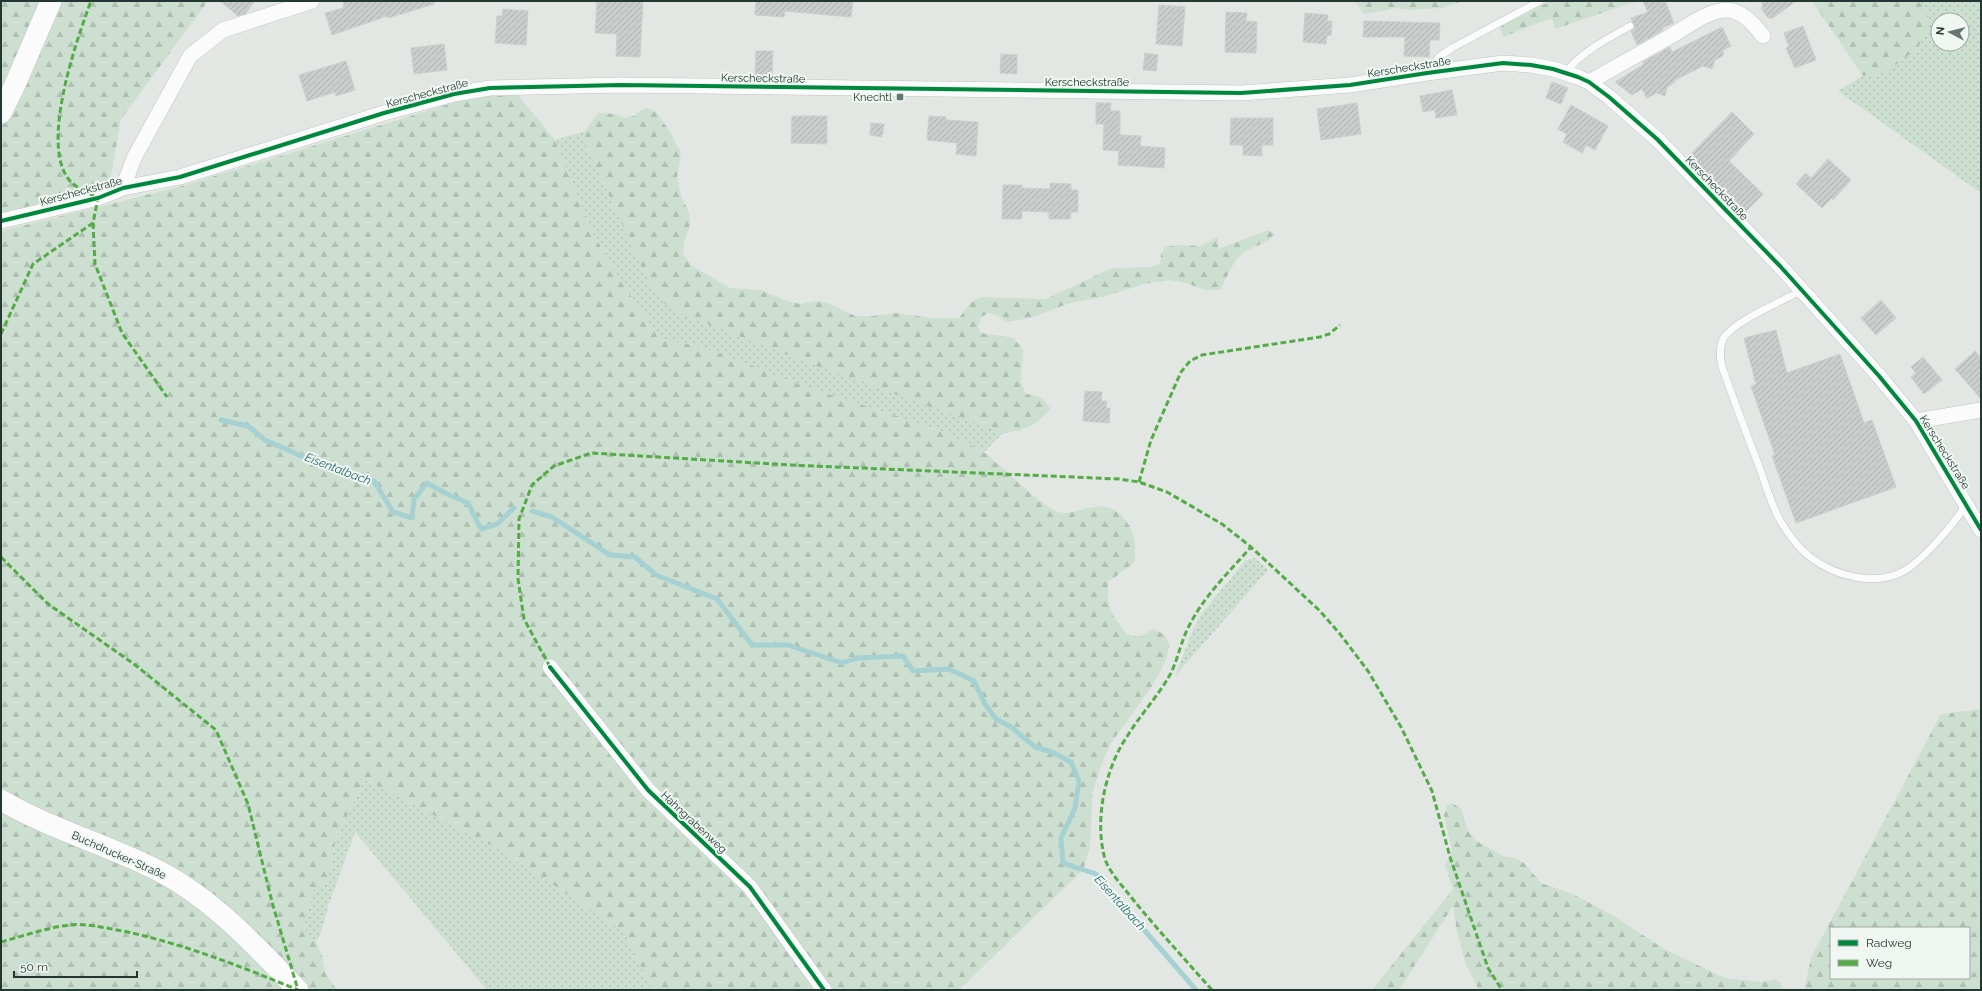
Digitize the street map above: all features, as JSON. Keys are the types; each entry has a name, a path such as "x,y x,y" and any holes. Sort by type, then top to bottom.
{"street":[{"path":"1,113 14,87 51,1"},
{"name":"Kerscheckstraße","path":"123,188 134,158 190,56 223,30 312,1"},
{"path":"1589,82 1704,17 1726,10 1733,11 1752,22 1763,36"},
{"name":"Kerscheckstraße","path":"1,222 98,198 123,188 180,177 384,113 454,94 490,88 621,85 1241,93 1350,86 1427,72 1518,63 1566,72 1589,82 1609,96 1657,139 1802,290 1916,421 1981,530"},
{"path":"1916,421 1981,410"},
{"name":"Hahngrabenweg","path":"550,667 648,790 750,887 824,990"},
{"name":"Buchdrucker-Straße","path":"1,800 48,823 139,861 183,885 210,905 239,930 298,990"}],"lane":[{"path":"1427,72 1439,56 1540,1"},
{"path":"1566,72 1574,62 1595,47 1630,26"},
{"path":"1802,290 1735,327 1723,340 1720,349 1722,367 1771,499 1781,521 1792,538 1810,558 1832,569 1859,578 1882,578 1892,576 1913,565 1953,524 1967,505"}],"green space":[{"path":"1,1 208,1 121,119 109,186 1,219"},
{"path":"1355,1 1463,1 1441,8 1410,10 1395,8 1364,14"},
{"path":"1550,1 1637,1 1555,29 1552,18 1503,37 1500,27"},
{"path":"1812,1 1918,1 1928,11 1929,27 1917,49 1884,73 1863,76"},
{"path":"1918,1 1981,1 1981,193 1838,91 1863,76 1884,73 1928,11"},
{"path":"518,95 555,140 592,231 619,279 661,339 699,347 737,359 810,388 898,416 941,432 985,453 1033,496 1056,511 1063,513 1088,508 1105,507 1114,510 1122,516 1130,527 1135,544 1134,563 1108,582 1109,605 1117,621 1127,634 1139,637 1153,629 1164,634 1169,644 1167,658 1151,688 1111,743 1100,768 1092,795 1091,835 1089,851 1083,870 959,990 652,990 625,933 507,854 365,779 336,839 328,878 314,890 305,917 306,933 316,942 322,955 325,973 337,990 308,990 244,925 1,792 1,231 182,186 456,102 490,96"},
{"path":"648,108 656,112 669,130 681,153 677,177 681,196 689,212 690,225 684,242 683,254 692,266 730,288 761,290 784,300 800,304 815,301 828,303 855,316 873,316 896,313 932,318 959,318 971,302 981,297 1046,299 1112,268 1152,267 1160,263 1161,255 1165,247 1180,245 1201,246 1218,237 1218,249 1269,230 1275,234 1264,243 1247,250 1239,257 1220,290 1205,290 1186,283 1170,280 1144,284 1103,297 1070,303 1030,318 1007,322 998,316 989,313 981,317 978,326 981,333 1013,338 1023,349 1021,382 1026,394 1037,396 1046,402 1050,409 1040,420 1030,426 1024,429 1003,433 822,368 673,311 661,299 645,275 586,145 585,131 598,113 616,114 625,118 634,116 641,110"},
{"path":"585,131 586,145 645,275 661,299 1003,433 984,452 933,428 809,388 694,345 661,339 619,279 592,231 555,140"},
{"path":"1255,558 1268,570 1175,676 1193,630 1203,612 1246,560"},
{"path":"1981,709 1981,990 1804,990 1811,958 1941,714"},
{"path":"365,779 507,854 625,933 652,990 487,990 355,832 329,904 320,936 316,942 306,933 305,918 314,890 328,878 336,839"},
{"path":"1453,803 1462,810 1468,831 1477,841 1503,856 1515,858 1524,863 1541,883 1573,894 1614,916 1664,949 1725,978 1761,982 1775,979 1781,983 1783,990 1479,990 1466,965 1457,932 1453,906 1399,990 1372,990 1453,889 1445,866 1452,850 1444,815 1447,806"},
{"path":"1,807 137,867 191,898 289,990 1,990"}],"building":[{"path":"220,1 255,1 245,14 238,16"},
{"path":"344,1 434,1 434,4 388,18 387,16 332,35 325,13 343,8"},
{"path":"597,1 643,1 640,57 616,56 617,34 595,33"},
{"path":"756,1 853,1 851,17 785,11 784,17 755,15"},
{"path":"1643,1 1665,1 1674,23 1662,28 1663,30 1637,45 1631,31 1635,29 1631,18 1648,12"},
{"path":"1761,1 1796,1 1773,18 1768,18 1761,8 1763,7"},
{"path":"1159,5 1185,7 1182,46 1156,44"},
{"path":"503,9 528,11 526,45 495,43 497,16 502,16"},
{"path":"1226,12 1247,13 1246,21 1257,22 1256,53 1225,52"},
{"path":"1305,13 1328,15 1327,21 1332,21 1331,36 1327,35 1326,44 1303,42"},
{"path":"1364,21 1440,23 1439,40 1430,40 1429,57 1404,56 1405,37 1363,37"},
{"path":"1803,26 1816,60 1795,68 1786,48 1789,47 1784,33"},
{"path":"1722,27 1731,46 1723,50 1723,56 1715,60 1712,69 1703,66 1675,80 1675,82 1667,87 1665,96 1657,93 1647,98 1642,89 1632,95 1615,82 1644,64 1643,62 1670,47 1672,52"},
{"path":"444,44 447,70 414,74 411,48"},
{"path":"756,51 773,51 772,77 755,76"},
{"path":"1145,53 1158,55 1156,71 1143,70"},
{"path":"1001,54 1017,55 1017,74 1000,73"},
{"path":"346,61 355,90 336,96 335,92 307,101 299,75"},
{"path":"1552,82 1568,88 1561,104 1546,98"},
{"path":"1452,90 1457,115 1436,118 1435,110 1423,112 1420,96"},
{"path":"1096,103 1111,103 1110,111 1120,111 1120,135 1141,136 1140,146 1165,148 1164,168 1118,165 1119,151 1103,150 1104,124 1096,124"},
{"path":"1357,103 1361,134 1321,140 1317,109"},
{"path":"1571,105 1608,126 1595,150 1586,145 1582,153 1563,142 1567,134 1558,129"},
{"path":"1732,112 1754,134 1729,161 1763,194 1746,211 1689,156"},
{"path":"792,116 827,116 827,144 791,143"},
{"path":"929,116 946,117 946,120 978,122 976,156 956,154 957,143 927,140"},
{"path":"1231,118 1273,118 1273,145 1262,145 1262,156 1243,155 1243,145 1230,145"},
{"path":"871,123 884,124 882,137 870,135"},
{"path":"1828,159 1851,180 1833,200 1832,198 1822,208 1796,184 1806,173 1811,178"},
{"path":"1050,183 1071,184 1071,190 1078,190 1078,212 1071,212 1070,219 1049,219 1049,212 1022,211 1022,219 1002,219 1003,185 1022,185 1022,188 1050,189"},
{"path":"1881,300 1896,318 1876,335 1861,318"},
{"path":"1776,330 1787,373 1840,354 1864,423 1872,420 1896,487 1796,523 1772,456 1775,455 1751,386 1756,384 1744,338"},
{"path":"1975,351 1981,358 1981,399 1955,369"},
{"path":"1923,357 1942,380 1924,394 1911,377 1916,373 1911,367"},
{"path":"1085,391 1102,392 1101,401 1107,401 1106,408 1110,408 1109,423 1083,421"}],"waterway":[{"name":"Eisentalbach","path":"221,420 248,426 265,440 345,475 374,481 393,512 412,518 414,499 427,483 468,503 481,529 497,524 514,508"},
{"name":"Eisentalbach","path":"532,511 552,517 610,555 635,557 656,575 717,599 752,645 788,645 842,663 857,658 903,656 913,671 949,669 974,681 985,704 996,719 1011,727 1035,747 1052,752 1071,762 1079,781 1075,808 1061,838 1063,863 1096,874 1196,990"}],"marked path":[{"path":"1,334 33,264 93,223 98,198 80,189 71,182 62,166 58,145 59,120 63,93 77,41 91,1"},
{"path":"93,223 95,264 122,333 167,397"},
{"path":"1139,482 1151,440 1181,372 1190,361 1202,355 1320,337 1329,334 1340,325"},
{"path":"550,667 524,619 518,579 519,519 532,485 554,466 591,453 790,465 1119,479 1139,482 1167,492 1222,524 1251,547 1320,611 1340,634 1368,671 1401,727 1432,791 1450,857 1488,968 1502,990"},
{"path":"1212,990 1148,917 1112,872 1105,859 1102,844 1101,811 1108,778 1120,748 1171,673 1186,633 1194,617 1217,585 1251,547"},
{"path":"1,557 48,604 134,664 216,730 248,804 272,902 298,990"},
{"path":"1,942 60,926 96,926 168,942 233,964 298,990"}],"cycle path":[{"path":"1,221 98,198 123,188 180,177 384,113 454,94 490,88 621,85 1241,93 1350,85 1503,63 1531,65 1553,69 1578,77 1589,82 1609,97 1657,139 1780,266 1879,376 1916,421 1981,530"},
{"path":"550,667 648,790 750,887 824,990"}],"place":[{"name":"Knechtl","path":"900,97"}]}
